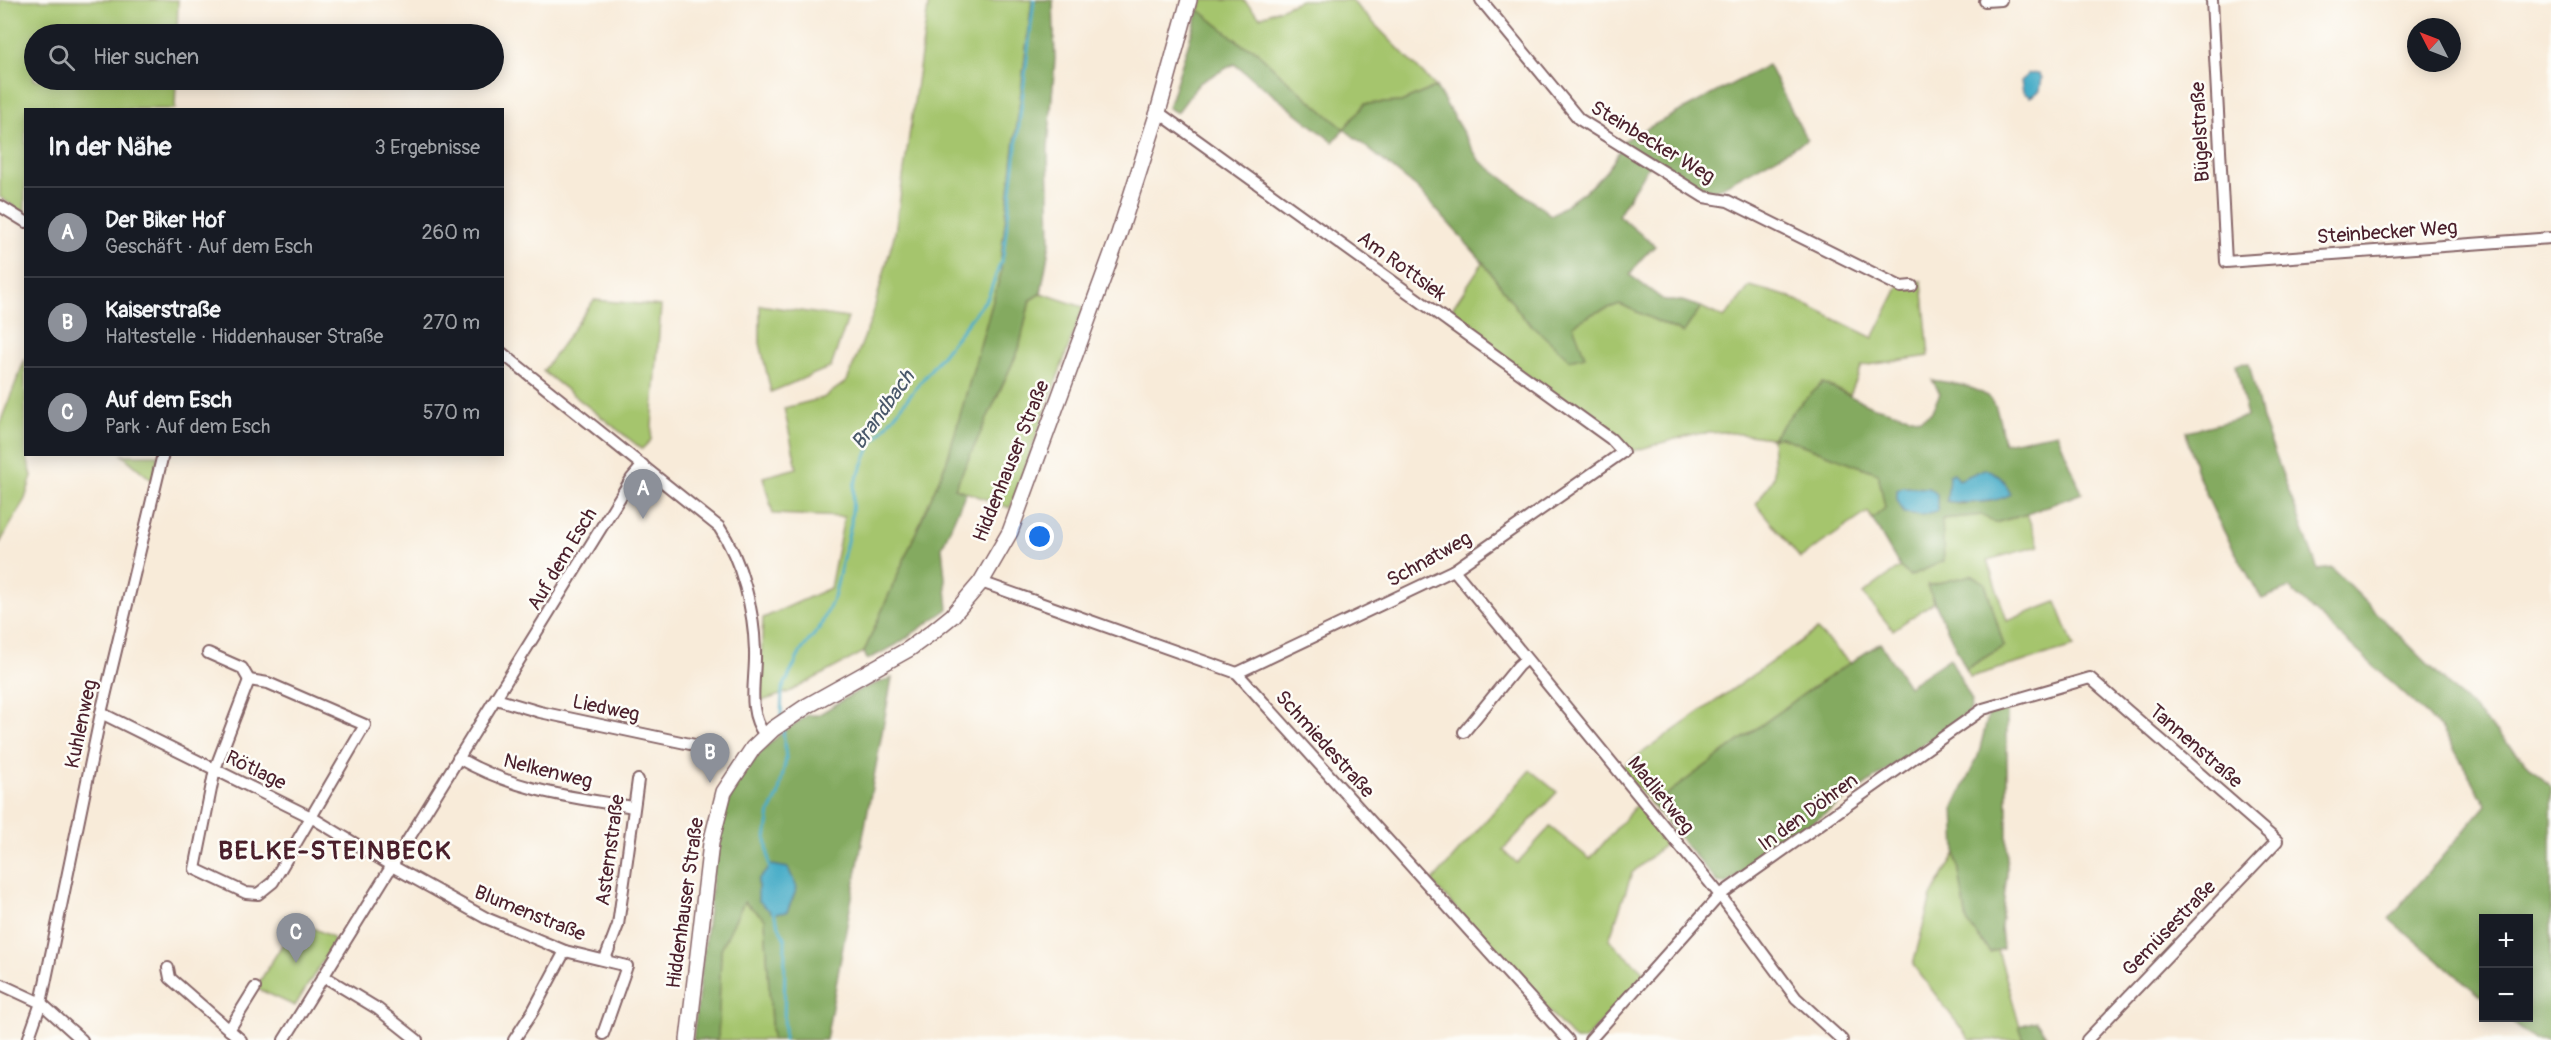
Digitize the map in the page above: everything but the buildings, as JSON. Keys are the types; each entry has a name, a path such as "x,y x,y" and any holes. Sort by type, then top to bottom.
{"main road":[{"name":"Hiddenhauser Straße","path":"688,1040 717,816 733,776 769,732 932,633 952,616 981,582 1010,532 1118,237 1158,112 1189,0"}],"street":[{"name":"Steinbecker Weg","path":"1481,0 1581,120 1704,197 1728,201 1900,287 1912,286"},
{"path":"1985,1 2001,0"},
{"name":"Bügelstraße","path":"2212,0 2226,262"},
{"name":"Am Rottsiek","path":"1158,112 1611,440 1623,452"},
{"path":"0,206 24,221"},
{"name":"Steinbecker Weg","path":"2226,262 2551,238"},
{"path":"504,354 706,515 729,543 752,618 756,651 754,718 769,732"},
{"name":"Schnatweg","path":"1237,673 1454,570 1623,452"},
{"name":"Kuhlenweg","path":"28,1040 41,1003 101,713 164,456"},
{"name":"Auf dem Esch","path":"284,1040 632,478 643,465"},
{"name":"Madlietweg","path":"1454,570 1720,896 1796,998 1842,1040"},
{"name":"Schmiedestraße","path":"981,582 1237,673 1568,1040"},
{"path":"208,653 242,668 249,680"},
{"path":"1464,732 1526,659"},
{"name":"In den Döhren","path":"1590,1040 1720,896 1983,709 2090,678"},
{"name":"Tannenstraße","path":"2090,678 2277,841"},
{"path":"249,680 268,683 365,725 273,882 258,894 246,893 195,868 215,769 249,680"},
{"name":"Liedweg","path":"496,699 540,712 709,748"},
{"name":"Rötlage","path":"101,713 311,817 392,866"},
{"name":"Nelkenweg","path":"458,759 506,782 548,793 633,807"},
{"name":"Asternstraße","path":"605,959 618,925 638,780"},
{"name":"Gemüsestraße","path":"2087,1040 2277,841"},
{"name":"Blumenstraße","path":"392,866 486,918 565,951 627,966 603,1034"},
{"path":"514,1040 533,1011 565,951"},
{"path":"168,968 170,978 241,1040"},
{"path":"325,976 378,1009 417,1040"},
{"path":"0,984 41,1003 82,1040"},
{"path":"229,1030 255,988"}],"green space":[{"path":"0,0 178,0 177,24 24,24 24,90 176,90 175,108 24,108 24,213 0,197"},
{"path":"929,0 1032,0 1001,256 1001,273 947,461 864,652 789,692 759,702 763,618 830,588 844,517 773,514 763,477 797,468 784,408 823,398 847,381 871,320 895,232"},
{"path":"1032,0 1053,0 1055,59 1048,149 1050,243 1041,293 1030,300 1019,349 955,488 966,492 942,547 948,609 896,645 867,660 864,652 947,461 1001,273 1001,256"},
{"path":"1203,0 1243,0 1260,17 1301,0 1351,0 1436,87 1401,102 1365,104 1344,129 1253,48 1244,46 1199,10"},
{"path":"1199,10 1244,46 1253,48 1344,129 1333,142 1234,64 1199,83 1177,113 1168,108"},
{"path":"1768,65 1807,140 1716,190 1702,189 1654,164 1647,168 1618,215 1655,246 1643,257 1630,275 1665,301 1682,301 1701,307 1683,333 1620,304 1594,313 1573,325 1585,356 1570,360 1523,317 1483,262 1418,189 1344,129 1365,104 1401,102 1436,87 1479,160 1551,215 1603,175 1611,165 1623,141"},
{"path":"1483,262 1523,317 1573,325 1594,313 1620,304 1683,333 1701,307 1724,318 1750,286 1790,297 1873,338 1901,282 1922,281 1929,356 1862,366 1850,395 1822,383 1773,438 1781,437 1878,473 1886,508 1872,519 1868,512 1800,558 1756,504 1774,477 1772,438 1724,432 1693,434 1630,452 1447,316"},
{"path":"1041,293 1083,307 1010,508 955,488 1019,349 1030,300"},
{"path":"594,300 661,306 651,440 642,449 543,371"},
{"path":"760,305 848,318 831,367 771,392 760,343"},
{"path":"24,362 24,456 27,456 32,476 25,499 0,543 0,423"},
{"path":"2249,363 2262,419 2318,570 2332,568 2551,787 2551,1040 2534,1040 2512,1022 2533,1022 2533,914 2479,914 2479,995 2389,919 2486,805 2443,730 2289,588 2262,599 2207,496 2191,453 2186,431 2247,417 2236,364"},
{"path":"1932,380 1965,386 1988,397 1997,411 2004,443 2057,433 2082,493 2027,514 1994,523 1982,515 1942,519 1944,561 1910,576 1900,567 1872,519 1885,508 1878,473 1781,437 1772,438 1798,406 1823,383 1871,406 1920,419 1931,413 1940,393","holes":["1977,472 1992,501 1958,504 1947,501 1954,486"]},
{"path":"123,456 158,456 153,481"},
{"path":"2027,514 2039,546 1987,560 2007,621 2056,602 2074,647 1970,677 1966,669 2004,646 1928,585 1934,602 1893,630 1863,594 1900,567 1910,576 1942,519 1982,515 1995,523"},
{"path":"1971,575 1985,583 2004,646 1966,669 1927,586"},
{"path":"1817,630 1850,663 1812,688 1652,805 1622,770 1626,764"},
{"path":"1880,643 1908,686 1950,658 1972,701 1970,711 1726,884 1717,882 1652,805 1812,688"},
{"path":"892,678 826,1040 772,1040 765,919 744,902 721,949 718,1040 693,1040 717,842 725,808 738,782 759,754 779,735 808,715 818,715 861,689"},
{"path":"2007,704 2007,873 2001,927 2003,949 1990,952 1967,922 1956,853 1954,807 1978,756 1989,712"},
{"path":"1530,770 1557,792 1503,850 1517,863 1550,827 1590,859 1638,803 1669,841 1632,873 1609,940 1645,973 1585,1040 1575,1040 1432,882"},
{"path":"1956,853 1967,922 1990,952 1998,950 2024,1040 1970,1040 1913,965 1931,896"},
{"path":"743,902 765,918 772,1040 718,1040 721,949"},
{"path":"297,921 333,937 334,942 295,1006 258,989 258,984"},
{"path":"2036,1021 2049,1040 2024,1040 2019,1026"}],"water":[{"path":"2039,73 2042,78 2040,91 2030,97 2023,92 2021,81 2028,74"},
{"path":"1984,469 2001,478 2010,494 1989,501 1947,501 1949,475 1954,473 1959,480"},
{"path":"1903,487 1929,488 1937,494 1937,511 1922,515 1904,513 1897,499 1897,490"},
{"path":"772,865 788,868 797,888 787,912 773,914 758,900 758,880"}],"waterway":[{"name":"Brandbach","path":"781,717 782,690 801,651 820,627 834,597 851,524 854,485 871,445 988,297 1003,256 1034,0"},
{"name":"Brandbach","path":"770,870 766,839 770,812 778,796 786,759 783,730"},
{"path":"773,912 785,940 784,1040"}],"place":[{"name":"Der Biker Hof","path":"643,519"},
{"name":"Kaiserstraße","path":"710,783"},
{"name":"Auf dem Esch","path":"296,963"}],"district":[{"name":"BELKE-STEINBECK","path":"335,851"}]}
